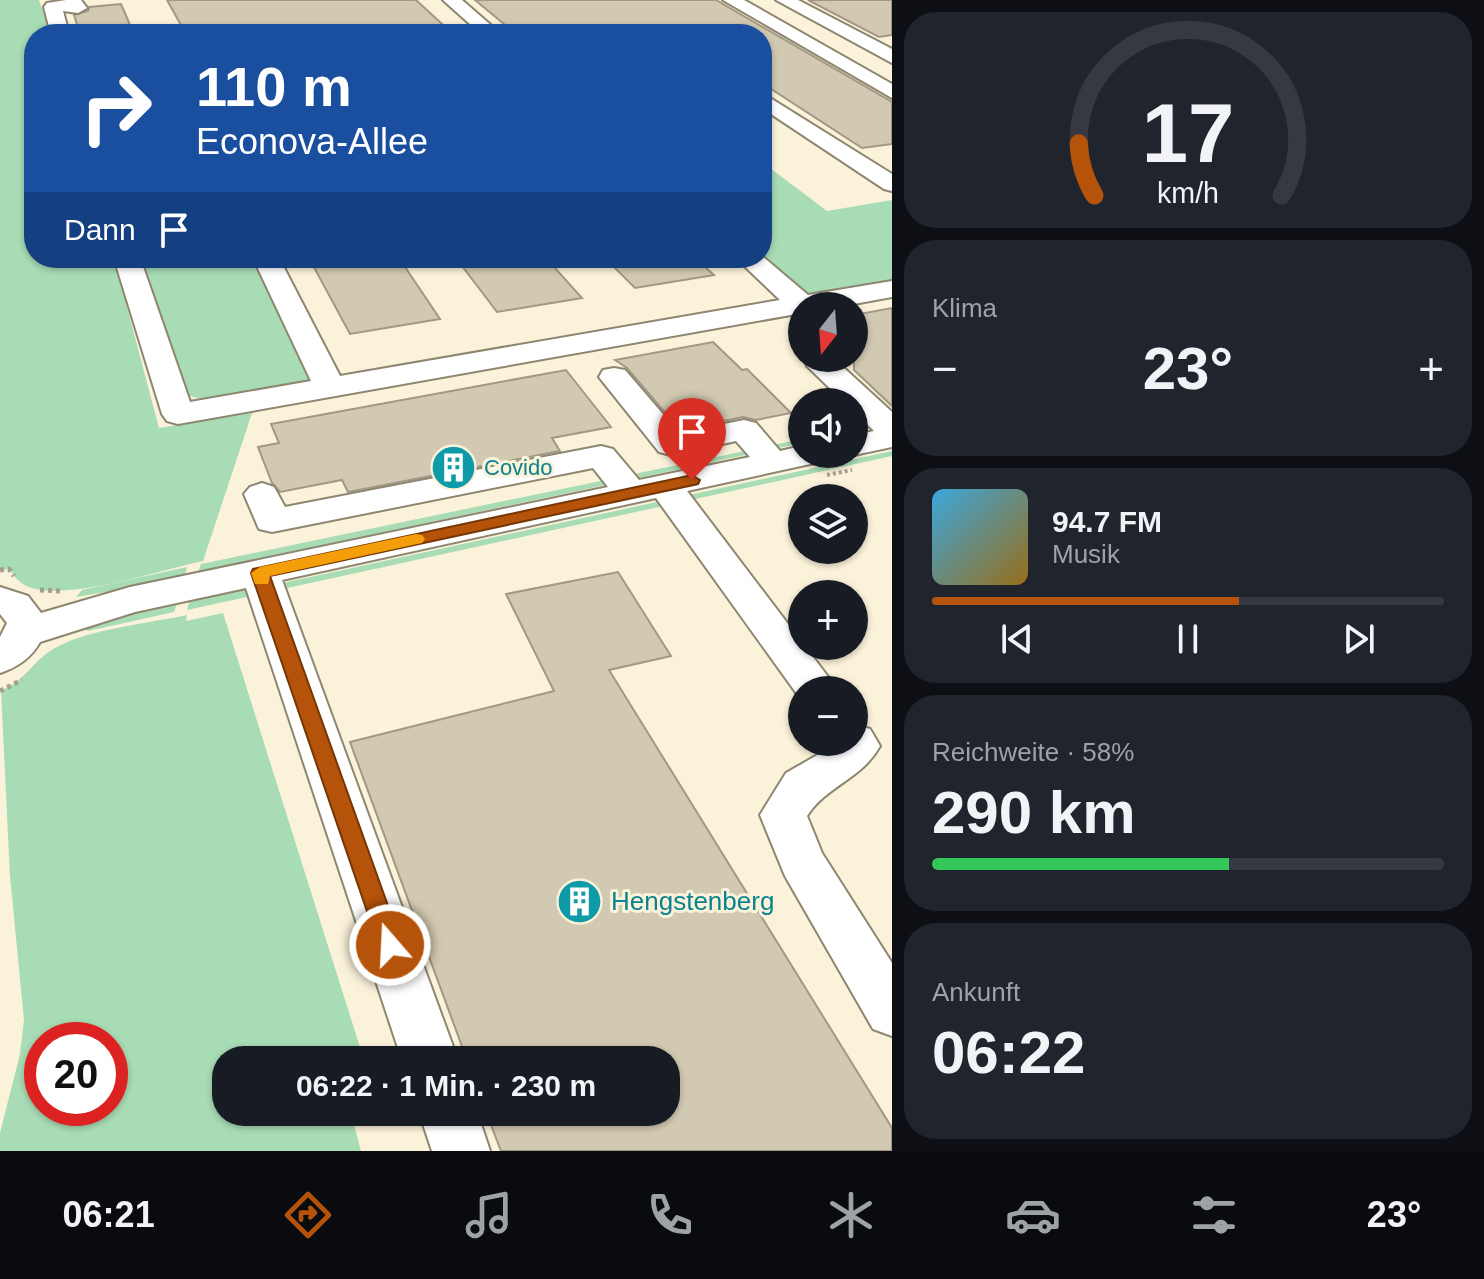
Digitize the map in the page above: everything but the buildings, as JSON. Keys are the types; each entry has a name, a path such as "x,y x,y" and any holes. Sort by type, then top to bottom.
{"street":[{"path":"452,0 480,24"},
{"path":"732,0 892,92"},
{"path":"785,0 892,57"},
{"path":"57,24 53,7 75,4 78,8"},
{"path":"822,52 892,43"},
{"path":"772,106 892,184"},
{"path":"130,268 178,414 788,307"},
{"path":"271,268 330,388"},
{"path":"760,268 788,293"},
{"path":"868,293 892,289"},
{"path":"831,372 892,430"},
{"path":"614,377 671,445 744,430 773,463"},
{"path":"868,442 892,437"},
{"path":"262,494 272,521 601,456 648,490 805,676"},
{"path":"12,626 788,460"},
{"path":"308,514 329,558"},
{"path":"260,573 425,1046"},
{"path":"849,756 802,786 783,815 802,862 892,1011"},
{"path":"453,1126 461,1151"}],"green space":[{"path":"0,0 39,0 47,24 24,24 24,268 117,268 159,428 252,413 203,561 92,587 49,591 25,585 9,569 0,570"},
{"path":"772,170 827,211 892,200 892,284 839,292 804,292 772,266"},
{"path":"137,268 263,268 310,377 307,382 212,402 190,396 178,380"},
{"path":"788,442 788,446 220,567 197,576 201,564"},
{"path":"892,451 892,456 868,461 868,456"},
{"path":"814,468 837,468 187,610 190,598 278,584"},
{"path":"187,567 184,579 76,597 82,590"},
{"path":"178,601 174,612 88,631 80,626"},
{"path":"223,613 360,1046 212,1046 212,1126 354,1126 361,1151 0,1151 0,1133 20,1054 24,1020 10,876 1,690 17,681 50,651 72,640 187,615 186,621"}],"slow traffic":[{"path":"262,580 260,573 416,539"}],"place":[{"name":"Covido","path":"453,467"},
{"name":"Hengstenberg","path":"580,901"}],"route":[{"path":"390,945 260,573 692,480"}]}
